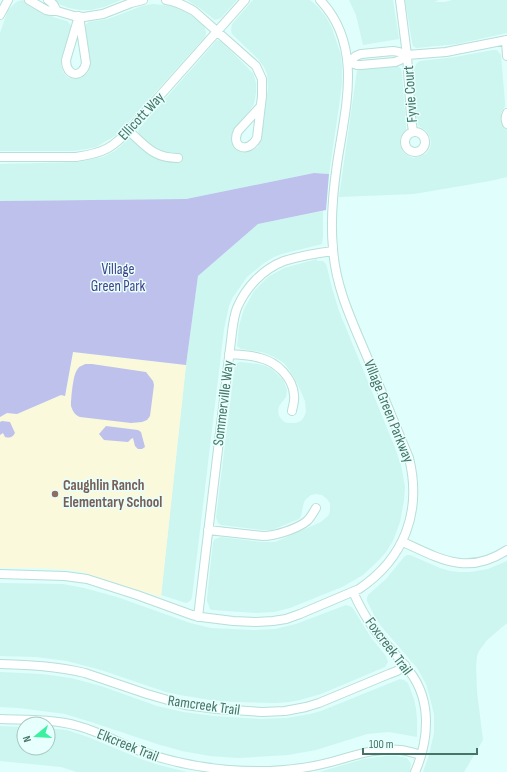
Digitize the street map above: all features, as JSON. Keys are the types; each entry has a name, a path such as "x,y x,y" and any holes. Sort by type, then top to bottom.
{"street":[{"path":"0,15 8,0"},
{"path":"29,0 46,10 58,10"},
{"path":"48,0 58,10 65,14 79,16 103,14 143,0"},
{"path":"166,0 184,5 194,11 256,66 262,79 262,87 257,138 251,146 242,147 236,141 238,131 260,107"},
{"name":"Ellicott Way","path":"0,157 76,157 101,152 112,147 129,131 244,0"},
{"name":"Village Green Parkway","path":"0,574 65,576 87,579 198,616 233,621 273,621 286,619 300,614 353,592 367,584 383,569 403,542 414,500 412,472 409,458 350,314 341,289 333,251 332,210 348,86 348,62 346,49 337,24 320,0"},
{"name":"Fyvie Court","path":"400,0 407,55 413,132"},
{"path":"79,16 86,63 82,72 72,74 68,71 66,60 79,16"},
{"path":"348,62 361,54 393,51 407,55 446,52 506,40 507,56"},
{"path":"507,112 507,124"},
{"path":"129,131 148,149 156,154 170,158 178,158"},
{"name":"Sommerville Way","path":"198,616 229,354 234,318 237,308 250,285 272,267 297,258 333,251"},
{"path":"229,354 262,358 278,366 290,381 294,394 292,411"},
{"path":"208,530 270,536 284,532 305,522 316,508"},
{"path":"403,542 441,559 465,564 489,560 507,550"},
{"name":"Foxcreek Trail","path":"353,592 373,628 411,673 422,695 425,708 426,729 425,740 416,772"},
{"name":"Ramcreek Trail","path":"0,664 46,666 72,670 185,705 262,712 296,709 319,703 397,671 405,665"},
{"name":"Elkcreek Trail","path":"0,719 55,721 77,726 97,732 138,750 162,758 217,770 257,772 301,768 360,753 380,750 401,750 421,755"}],"shaded area":[{"path":"23,0 46,14 67,21 70,24 72,28 61,59 61,65 63,72 67,77 73,79 88,73 90,66 90,56 84,30 85,25 89,22 108,19 142,6 153,4 164,5 174,7 189,14 204,26 206,33 205,37 124,127 115,136 96,147 74,151 0,151 0,33 8,10 18,1"},
{"path":"55,0 121,0 104,7 91,10 80,10 59,4"},
{"path":"187,0 237,0 221,18 215,20"},
{"path":"253,0 310,0 319,8 332,28 341,55 342,84 329,174 314,173 186,199 0,201 0,164 80,162 103,157 113,152 130,137 152,156 168,162 179,162 169,154 157,150 139,134 138,130 217,40 220,41 253,73 256,83 254,104 233,130 232,141 235,146 244,151 250,151 258,147 268,88 267,74 258,59 232,34 231,30 232,24"},
{"path":"349,0 393,0 399,39 363,45 356,15"},
{"path":"405,0 439,0 434,2 445,2 452,0 507,0 507,33 457,44 416,48 413,46 412,42"},
{"path":"497,50 501,55 505,106 501,113 501,120 504,128 507,130 507,177 414,194 339,197 357,71 359,69 396,65 401,69 406,130 400,139 400,145 403,152 414,158 426,154 430,148 431,142 426,131 418,125 416,117 414,71 417,63 420,61 455,57"},
{"path":"323,211 322,244 282,254 264,263 247,277 233,297 229,306 224,329 192,597 187,603 161,595 186,365 198,276 258,224"},
{"path":"317,259 317,261 323,261 326,264 339,311 401,465 405,487 400,522 393,541 379,560 363,575 342,587 290,608 274,612 256,613 212,610 207,602 207,598 213,542 215,539 221,537 275,542 321,522 329,515 330,503 322,495 316,494 311,495 306,499 299,519 272,530 221,525 218,523 216,517 235,364 240,362 266,366 273,370 283,380 287,390 286,397 279,406 278,411 279,416 283,421 287,423 296,423 301,421 306,412 305,401 297,383 284,363 267,354 241,349 237,346 239,326 244,309 254,291 268,277 284,268"},
{"path":"73,352 186,365 161,597 82,572 38,568 0,568 0,417 7,413 17,414 61,395 65,396"},
{"path":"407,555 440,568 459,572 488,569 507,561 507,623 487,640 477,656 477,692 483,740 464,772 423,772 434,733 434,714 426,684 417,668 381,626 367,601 368,595 386,579"},
{"path":"0,583 63,584 84,588 117,597 190,623 211,628 252,630 275,629 296,624 346,605 352,607 372,639 386,656 388,662 385,667 321,694 289,702 233,702 180,695 67,661 36,657 0,656"},
{"path":"0,672 42,674 71,678 101,686 157,706 183,712 214,716 262,719 286,718 321,711 400,679 408,683 414,699 417,719 417,737 389,732 367,734 316,750 288,755 238,758 210,756 182,751 157,744 65,714 0,707"},
{"path":"0,726 16,727 16,756 56,756 56,729 67,730 141,759 187,772 77,772 61,767 0,761"},
{"path":"386,756 407,758 411,764 410,772 319,772 364,759"}],"green space":[{"name":"Village Green Park","path":"314,173 329,174 326,210 258,224 198,276 186,365 73,352 65,396 61,395 17,414 7,413 0,417 0,201 186,199"},
{"path":"85,364 146,372 153,381 154,385 150,416 147,420 131,423 80,417 75,414 71,406 73,381 78,369"},
{"path":"0,422 10,422 15,433 14,435 12,437 5,437 3,433 0,435"},
{"path":"106,426 138,430 141,432 145,447 138,449 135,446 133,438 128,442 104,440 99,434"}],"place":[{"name":"Caughlin Ranch Elementary School","path":"55,494"}]}
